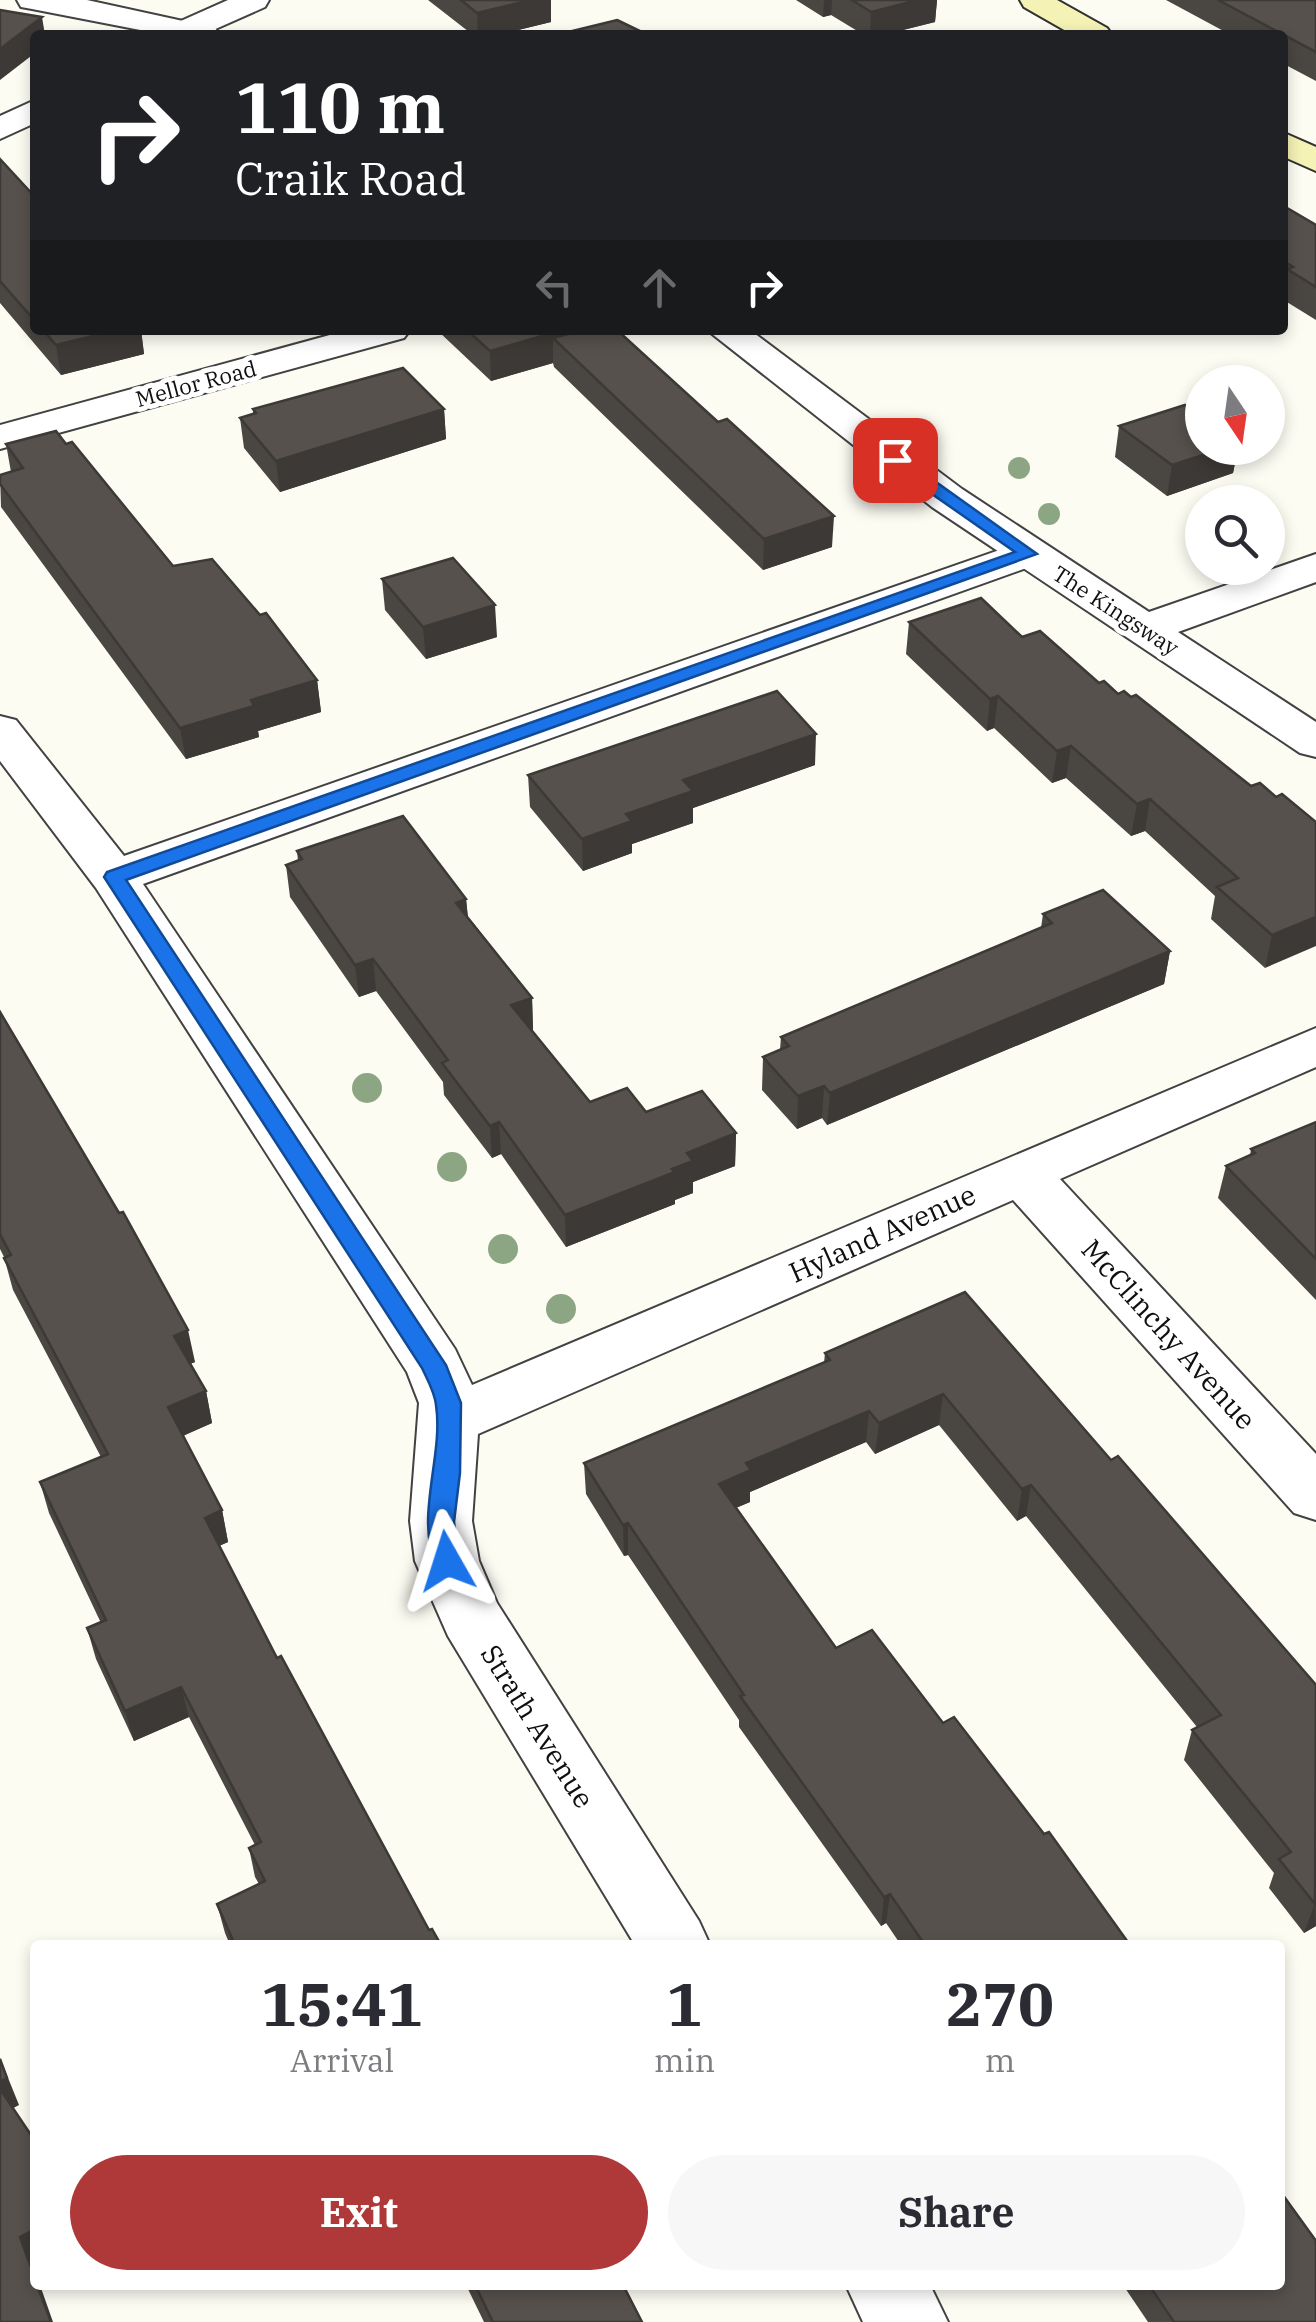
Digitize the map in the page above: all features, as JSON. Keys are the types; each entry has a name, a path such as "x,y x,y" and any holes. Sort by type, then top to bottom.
{"main road":[{"path":"1036,0 1087,30"},
{"path":"1288,146 1316,162"}],"street":[{"path":"32,0 174,30"},
{"path":"194,30 254,0"},
{"path":"0,129 30,113"},
{"name":"Mellor Road","path":"0,437 374,335"},
{"name":"The Kingsway","path":"732,335 843,422 1028,554 1147,628 1316,743"},
{"path":"114,877 1028,554"},
{"path":"1147,628 1316,567"},
{"name":"Strath Avenue","path":"0,730 114,877 434,1365 449,1403 441,1522 447,1561 471,1617 671,1940"},
{"name":"Hyland Avenue","path":"448,1421 1316,1046"},
{"name":"McClinchy Avenue","path":"1021,1173 1316,1494"},
{"path":"888,2290 908,2322"}],"building":[{"path":"461,0 531,0 477,13"},
{"path":"852,0 918,0 871,12"},
{"path":"1218,0 1316,0 1316,52 1288,37 1288,30 1275,30"},
{"path":"0,10 42,17 0,49"},
{"path":"617,20 638,30 576,30"},
{"path":"0,159 30,192 30,315 0,281"},
{"path":"1288,209 1316,225 1316,287 1288,270 1293,267 1288,264"},
{"path":"47,335 97,335 56,345"},
{"path":"472,335 546,335 490,351"},
{"path":"622,335 718,422 727,419 834,516 764,539 553,338"},
{"path":"403,368 444,409 276,461 240,418 256,413 253,409"},
{"path":"1185,405 1185,461 1172,465 1119,426"},
{"path":"56,431 66,444 72,442 173,566 212,559 260,615 266,613 317,680 251,700 254,706 180,728 0,484 0,475 23,468 6,444"},
{"path":"453,558 495,605 423,627 382,579"},
{"path":"981,598 1022,637 1040,631 1099,683 1104,681 1118,694 1124,691 1131,697 1136,695 1251,786 1260,783 1276,797 1282,794 1316,822 1316,917 1272,935 1217,887 1238,878 1150,799 1137,804 1071,746 1057,751 998,696 990,699 909,622"},
{"path":"777,691 816,734 683,780 693,791 626,814 632,821 582,839 528,775"},
{"path":"403,816 466,899 456,903 532,998 511,1005 590,1102 627,1088 646,1112 702,1091 736,1133 687,1153 693,1161 672,1169 675,1172 565,1215 499,1122 490,1126 442,1063 448,1060 373,959 355,965 286,865 302,859 297,851"},
{"path":"1103,890 1170,951 830,1093 824,1086 798,1096 763,1057 789,1046 781,1037 1052,923 1043,914"},
{"path":"0,1012 119,1213 123,1212 188,1330 174,1336 206,1391 168,1407 222,1510 205,1518 277,1658 281,1656 429,1930 438,1940 233,1940 217,1904 265,1881 249,1848 261,1842 181,1687 125,1711 87,1628 106,1620 40,1482 108,1454 4,1258 11,1255 0,1234"},
{"path":"1316,1122 1316,1259 1226,1166 1255,1153 1251,1149"},
{"path":"965,1292 1111,1460 1118,1456 1316,1685 1315,1904 1279,1859 1291,1852 1192,1730 1221,1715 1031,1485 1022,1489 943,1394 879,1423 869,1411 746,1463 751,1470 719,1484 836,1648 872,1630 943,1723 954,1717 1044,1834 1049,1832 1126,1940 922,1940 890,1894 884,1897 740,1696 744,1695 628,1523 623,1525 584,1463 830,1360 825,1353"},
{"path":"0,2059 7,2078 0,2082"},
{"path":"0,2089 30,2134 30,2232 20,2237 30,2264 30,2290 39,2290 51,2322 0,2322"},
{"path":"1285,2198 1316,2241 1316,2322 1174,2322 1152,2290 1285,2290"},
{"path":"477,2290 626,2290 642,2322 493,2322"}],"route":[{"path":"447,1561 441,1522 449,1403 434,1365 114,877 1028,554 895,460"}]}
